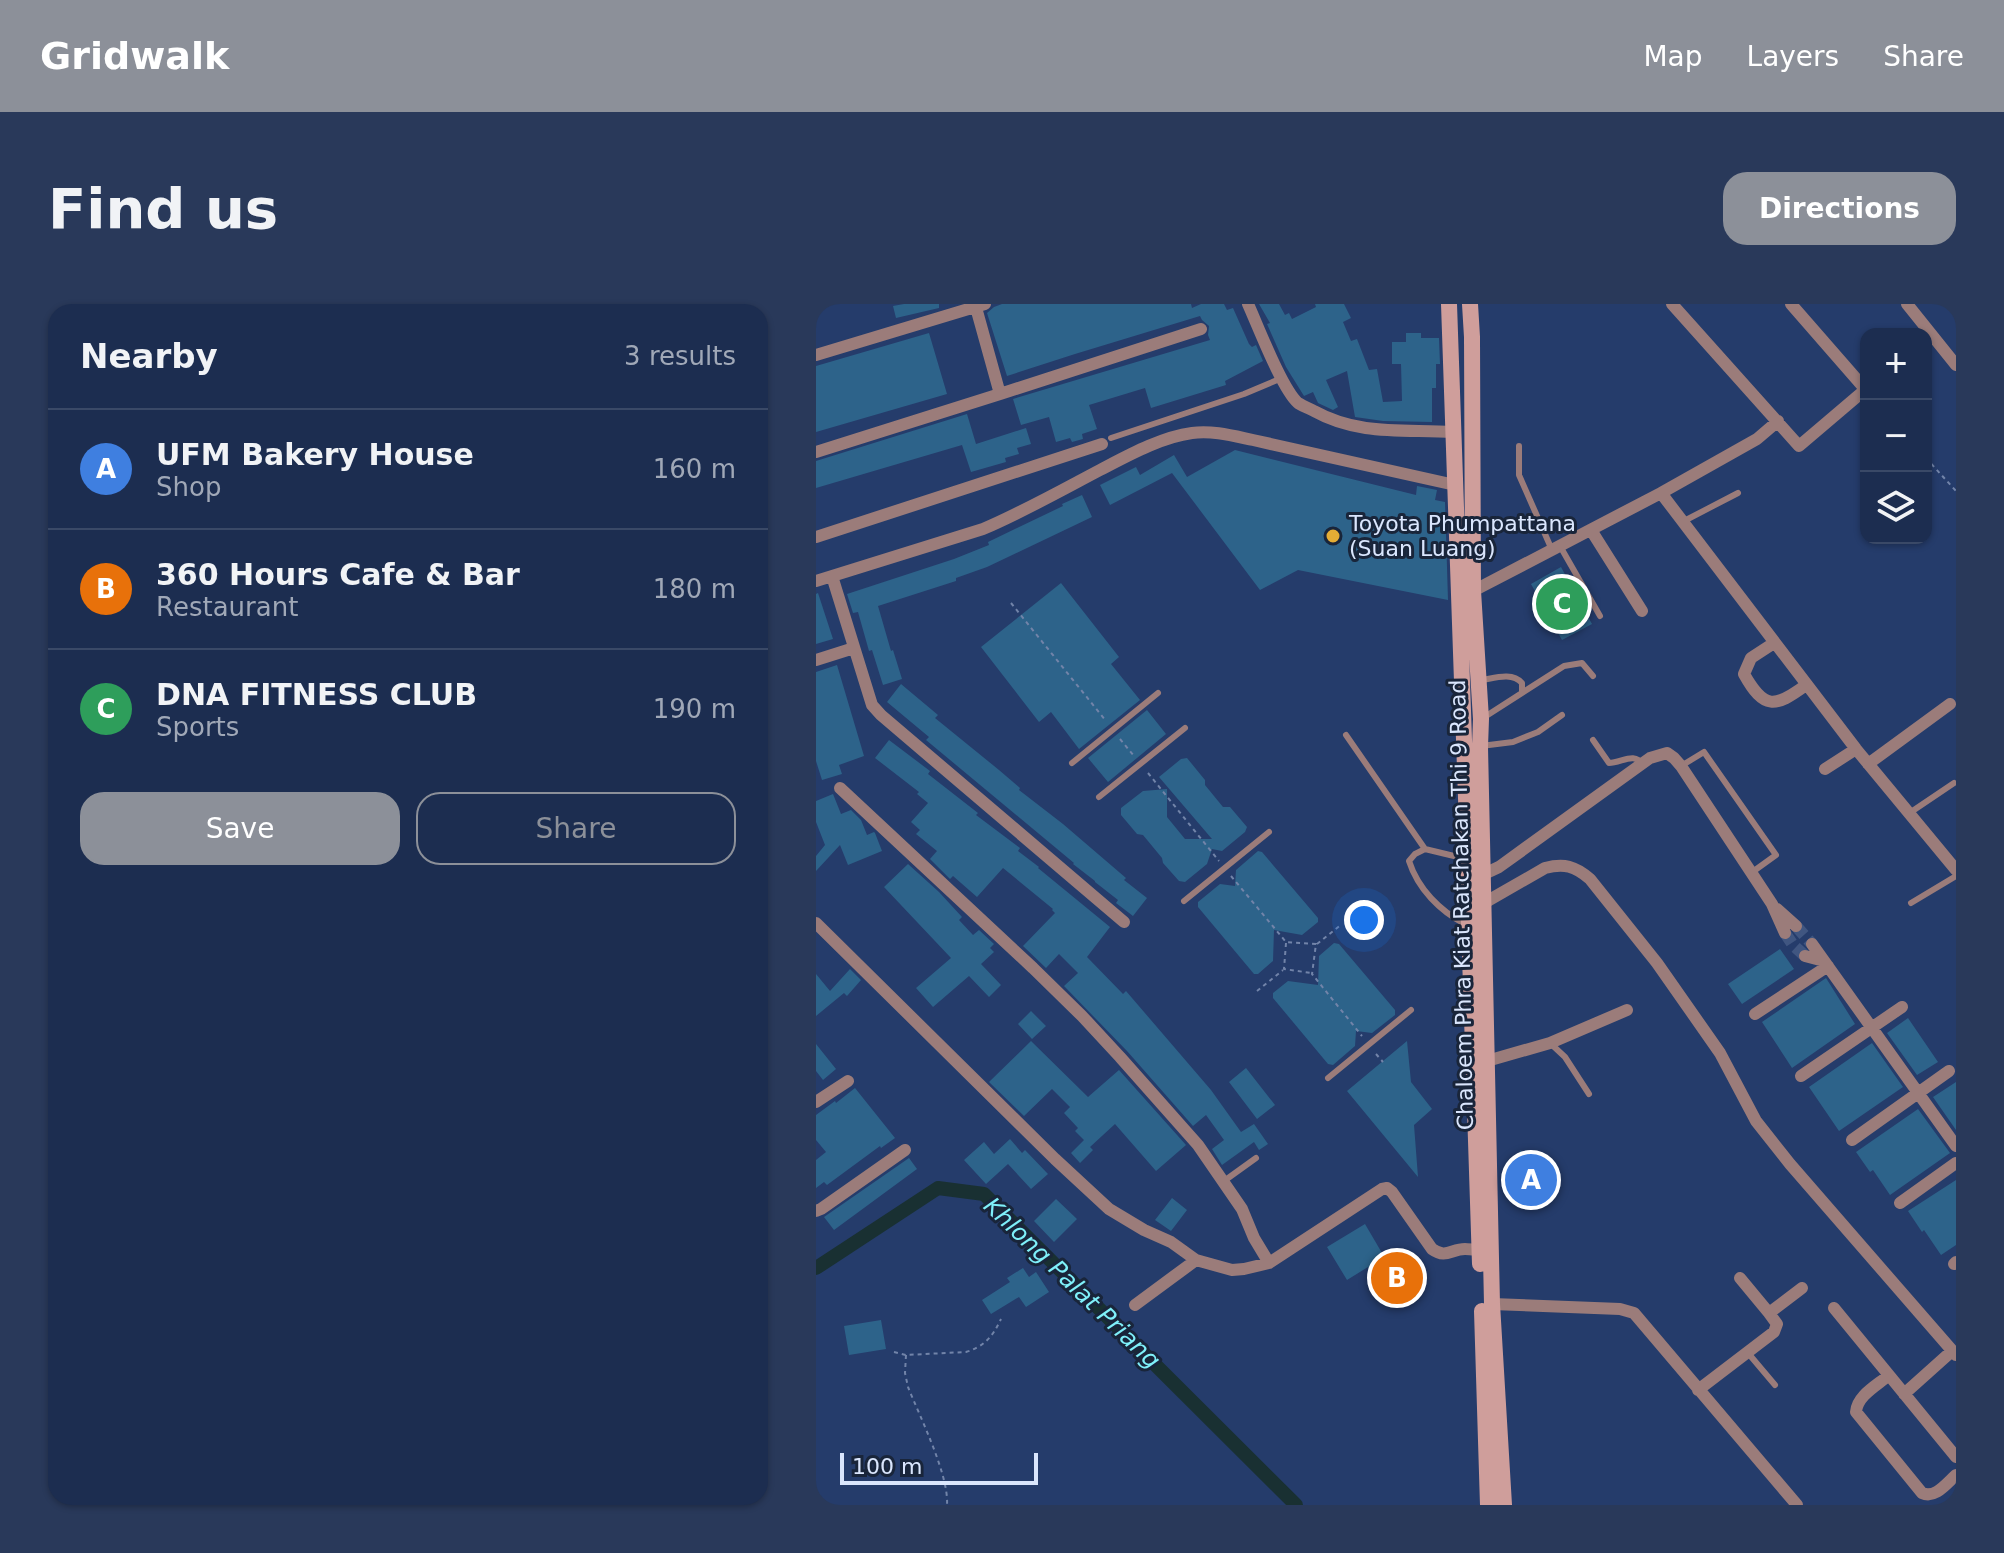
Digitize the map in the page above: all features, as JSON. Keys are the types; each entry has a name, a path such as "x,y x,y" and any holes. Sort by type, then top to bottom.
{"main road":[{"name":"Chaloem Phra Kiat Ratchakan Thi 9 Road","path":"1449,304 1488,1505"},
{"name":"Chaloem Phra Kiat Ratchakan Thi 9 Road","path":"1470,304 1473,591 1481,719 1492,1304 1504,1505"}],"street":[{"path":"1248,304 1282,378 1297,402 1346,425 1370,429 1453,432"},
{"path":"1672,304 1799,446 1860,395"},
{"path":"1791,304 1860,383"},
{"path":"1907,304 1924,328"},
{"path":"816,355 979,305 1000,394"},
{"path":"816,452 1201,329"},
{"path":"1932,338 1956,365"},
{"path":"1473,591 1661,493 1757,439 1778,421"},
{"path":"816,581 983,529 1131,454 1193,432 1253,440 1455,485"},
{"path":"816,537 1107,441"},
{"path":"1661,493 1806,685 1908,814 1944,854 1956,873"},
{"path":"1591,530 1642,611"},
{"path":"832,576 872,705 1124,922"},
{"path":"1774,643 1751,658 1744,674 1755,694 1773,702 1789,698 1806,685"},
{"path":"816,660 854,648"},
{"path":"1868,764 1950,704"},
{"path":"1825,769 1856,749"},
{"path":"1484,874 1499,867 1650,758 1667,753 1681,766 1790,930"},
{"path":"840,788 1082,1016 1198,1145 1242,1209 1269,1263"},
{"path":"1944,854 1956,847"},
{"path":"1484,903 1545,868 1556,865 1578,868 1590,879 1657,963 1720,1053 1756,1121 1790,1164 1953,1347 1904,1394"},
{"path":"816,923 1109,1209 1171,1242 1196,1260 1232,1270 1269,1263 1387,1188 1437,1253 1463,1248 1480,1250"},
{"path":"1812,944 1956,1146"},
{"path":"1805,956 1826,964"},
{"path":"1755,1014 1826,964"},
{"path":"1801,1076 1902,1007"},
{"path":"1487,1061 1550,1043 1627,1010"},
{"path":"1852,1140 1949,1071"},
{"path":"816,1102 848,1081"},
{"path":"816,1211 905,1150"},
{"path":"1900,1203 1956,1163"},
{"path":"1135,1305 1196,1260"},
{"path":"1698,1390 1777,1328 1769,1313 1740,1278"},
{"path":"1769,1313 1802,1288"},
{"path":"1492,1304 1620,1309 1634,1313 1797,1505"},
{"path":"1834,1308 1956,1457"},
{"path":"1888,1376 1858,1401 1856,1412 1922,1493 1928,1496 1934,1494 1956,1475"}],"lane":[{"path":"1107,441 1282,378"},
{"path":"1519,446 1519,475 1556,548 1600,616"},
{"path":"1682,522 1738,493"},
{"path":"1481,719 1564,666 1582,663 1593,676"},
{"path":"1478,681 1510,676 1522,683 1522,692"},
{"path":"1072,763 1158,693"},
{"path":"1480,747 1513,742 1538,732 1562,715"},
{"path":"1099,797 1185,728"},
{"path":"1346,735 1425,849"},
{"path":"1593,740 1609,763 1634,757 1643,765"},
{"path":"1681,766 1704,752 1776,855 1751,873"},
{"path":"1908,814 1954,783"},
{"path":"1184,901 1269,832"},
{"path":"1468,856 1425,849 1409,861 1419,882 1434,901 1454,918 1469,925"},
{"path":"1911,903 1956,873"},
{"path":"1328,1078 1411,1010"},
{"path":"1550,1043 1565,1057 1589,1094"},
{"path":"1224,1181 1256,1158"},
{"path":"1748,1353 1775,1385"}],"path":[{"path":"1932,465 1956,491"},
{"path":"1011,603 1286,942 1284,969 1257,991"},
{"path":"1286,942 1316,944 1342,924"},
{"path":"1312,974 1316,944"},
{"path":"1284,969 1312,974 1383,1062"},
{"path":"894,1352 906,1355 975,1349 993,1336 1001,1319"},
{"path":"906,1355 908,1387 941,1471 948,1495 947,1505"}],"building":[{"path":"939,304 939,308 896,318 893,306"},
{"path":"1002,304 1191,304 1192,308 1201,304 1224,304 1227,310 1233,308 1249,344 1252,347 1256,345 1263,361 1225,381 1226,385 1151,408 1145,388 1089,405 1097,429 1082,434 1083,439 1072,442 1070,438 1056,442 1049,417 1021,425 1013,399 1210,340 1209,326 1200,316 1007,376 987,313"},
{"path":"1259,304 1279,304 1285,315 1289,313 1292,319 1316,307 1315,304 1344,304 1351,318 1343,322 1351,341 1357,339 1369,370 1377,369 1383,402 1402,401 1401,364 1392,364 1392,342 1406,342 1406,333 1421,333 1421,338 1439,338 1440,364 1436,364 1436,388 1432,388 1432,422 1355,417 1347,371 1326,380 1338,407 1333,410 1318,403 1313,392 1304,396 1286,367 1267,324 1270,323"},
{"path":"929,333 947,394 816,432 816,366"},
{"path":"967,414 976,444 1026,428 1031,444 1017,448 1019,454 1005,458 1006,462 971,472 962,445 816,488 816,461"},
{"name":"Toyota Phumpattana (Suan Luang)","path":"1235,450 1416,495 1417,486 1437,490 1435,500 1445,502 1448,600 1298,570 1260,590 1172,473 1110,505 1100,485 1136,467 1140,475 1174,455 1187,477"},
{"path":"1082,495 1092,517 987,567 956,578 956,581 878,606 902,679 883,685 858,612 853,613 847,594 989,545 988,542"},
{"path":"1561,567 1592,624 1562,640 1531,584"},
{"path":"1061,583 1119,657 1111,664 1140,700 1079,749 1051,712 1039,722 981,647"},
{"path":"816,594 833,639 816,644"},
{"path":"837,665 864,756 839,765 842,774 822,780 816,761 816,672"},
{"path":"901,684 938,715 935,718 1147,898 1133,916 1116,903 1118,900 926,740 929,737 887,702"},
{"path":"1147,710 1166,734 1108,782 1088,758"},
{"path":"889,740 930,771 928,774 1020,848 1018,851 1110,927 1087,957 1123,994 1126,991 1211,1090 1241,1132 1254,1124 1268,1144 1259,1150 1254,1142 1222,1165 1212,1149 1224,1140 1206,1115 1193,1126 1064,986 1078,973 1059,954 1046,968 1023,946 1055,913 1053,909 1003,868 977,897 953,876 950,879 930,859 937,851 916,834 920,830 911,822 928,803 917,794 919,792 875,758"},
{"path":"1187,758 1223,807 1230,807 1247,827 1222,851 1212,849 1207,864 1185,882 1179,881 1143,835 1137,834 1121,815 1121,808 1143,791 1167,789 1167,817 1185,839 1212,839 1159,777 1181,759"},
{"path":"833,794 841,814 851,810 861,820 867,835 875,833 882,851 848,865 840,845 816,871 816,856 825,845 816,822 816,801"},
{"path":"1258,851 1318,918 1318,922 1302,935 1274,930 1273,961 1254,974 1198,907 1198,902 1220,884 1235,886 1236,870"},
{"path":"908,864 962,917 959,920 973,935 979,930 994,944 990,948 994,952 981,964 1001,985 989,997 969,976 933,1007 916,988 951,958 884,887"},
{"path":"1334,943 1339,944 1395,1010 1395,1015 1372,1033 1356,1031 1355,1046 1333,1065 1328,1064 1273,998 1273,993 1288,981 1318,985 1319,956"},
{"path":"1780,949 1794,969 1742,1004 1728,984"},
{"path":"850,969 861,980 847,996 844,993 816,1016 816,974 830,991"},
{"path":"1826,978 1855,1024 1792,1068 1762,1022"},
{"path":"1031,1011 1046,1026 1032,1039 1018,1024"},
{"path":"1908,1018 1938,1062 1917,1075 1887,1033"},
{"path":"1031,1041 1088,1097 1119,1070 1186,1145 1156,1171 1115,1124 1090,1147 1093,1150 1080,1163 1071,1153 1084,1140 1064,1113 1070,1107 1052,1089 1024,1116 989,1082"},
{"path":"1407,1041 1411,1082 1432,1109 1414,1125 1418,1177 1347,1091"},
{"path":"1872,1043 1903,1087 1839,1131 1809,1087"},
{"path":"816,1044 836,1069 823,1080 816,1071"},
{"path":"1246,1068 1275,1105 1257,1119 1229,1082"},
{"path":"1956,1082 1956,1130 1933,1097"},
{"path":"855,1088 895,1138 827,1185 824,1182 816,1188 816,1160 826,1152 816,1140 816,1115"},
{"path":"1918,1109 1950,1153 1890,1195 1856,1152"},
{"path":"1010,1139 1048,1174 1031,1189 1008,1164 986,1184 964,1160 984,1142 994,1154"},
{"path":"1520,1150 1547,1183 1526,1198 1516,1177"},
{"path":"909,1158 917,1169 834,1230 824,1217"},
{"path":"1956,1180 1956,1245 1941,1255 1908,1211"},
{"path":"1172,1198 1187,1210 1171,1231 1155,1220"},
{"path":"1056,1199 1077,1219 1054,1242 1034,1221"},
{"path":"1365,1224 1392,1270 1409,1260 1419,1276 1385,1296 1368,1267 1347,1280 1327,1247"},
{"path":"1023,1268 1029,1277 1036,1272 1049,1292 1026,1307 1019,1297 991,1314 982,1300 1010,1282 1007,1278"},
{"path":"881,1320 886,1349 849,1355 844,1326"}],"waterway":[{"name":"Khlong Palat Priang","path":"816,1268 938,1188 984,1194 1296,1505"}],"tunnel":[{"path":"1796,926 1812,944"},
{"path":"1785,933 1805,956"}],"place":[{"name":"Toyota Phumpattana (Suan Luang)","path":"1333,536"},
{"name":"DNA FITNESS CLUB","path":"1562,604"},
{"name":"UFM Bakery House","path":"1531,1180"},
{"name":"360 Hours Cafe & Bar","path":"1397,1278"}]}
